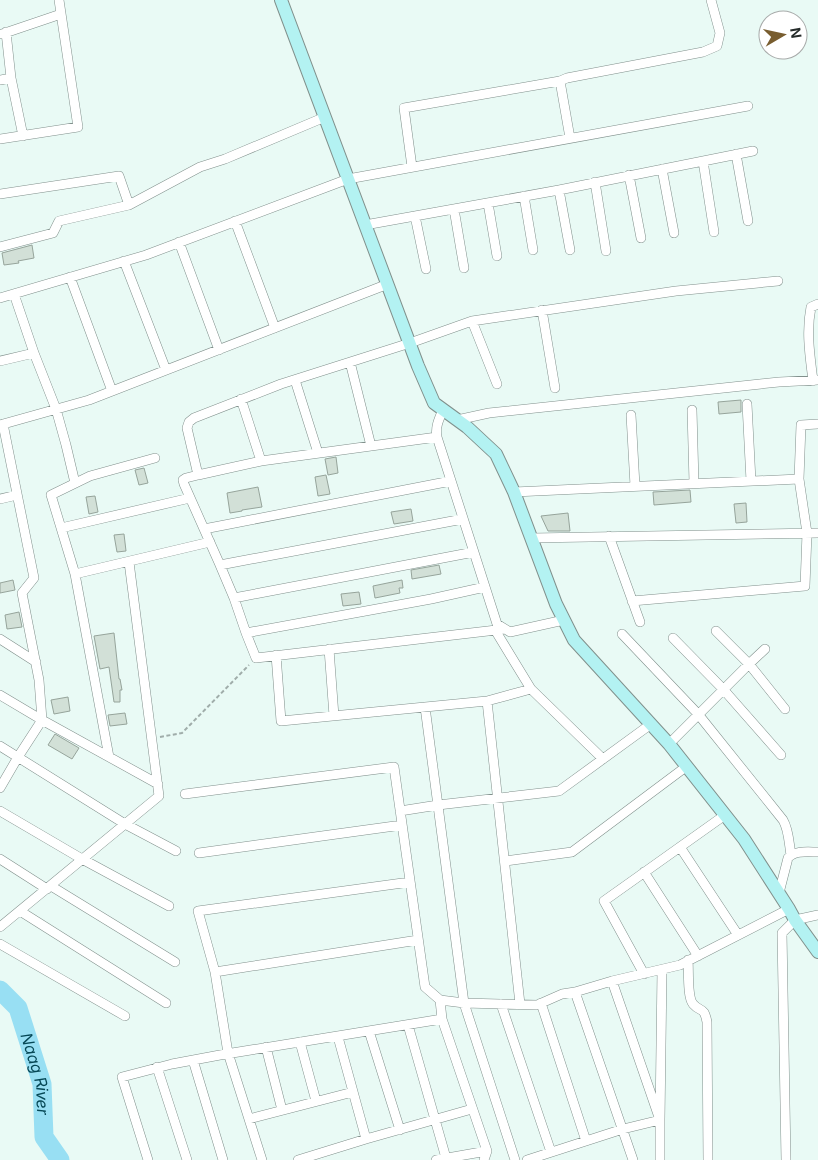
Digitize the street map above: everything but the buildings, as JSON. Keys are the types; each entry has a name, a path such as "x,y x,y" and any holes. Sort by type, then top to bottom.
{"street":[{"path":"0,139 78,127 59,0"},
{"path":"281,0 434,404 467,427 496,454 514,492 556,604 574,640 669,744 744,838 818,952"},
{"path":"412,167 404,108 560,81 567,78 703,52 717,46 720,33 711,0"},
{"path":"23,136 3,34 61,14"},
{"path":"0,80 11,78"},
{"path":"560,81 570,138"},
{"path":"0,298 146,255 348,179 748,106"},
{"path":"0,248 53,233 60,221 130,205 200,167 225,159 325,117"},
{"path":"366,226 753,151"},
{"path":"736,154 748,221"},
{"path":"703,161 714,232"},
{"path":"662,169 674,233"},
{"path":"629,175 641,238"},
{"path":"0,194 119,176 130,205"},
{"path":"595,182 606,251"},
{"path":"559,190 570,250"},
{"path":"524,196 533,250"},
{"path":"488,203 497,256"},
{"path":"454,209 464,268"},
{"path":"416,216 426,269"},
{"path":"235,221 275,328"},
{"path":"179,242 219,350"},
{"path":"124,261 166,370"},
{"path":"70,277 112,391"},
{"path":"198,475 187,428 189,422 194,418 241,399 295,380 472,321 676,291 778,281"},
{"path":"0,788 42,720 39,680 22,593 34,578 2,424 89,400 388,284"},
{"path":"14,294 56,409 75,483"},
{"path":"457,420 489,413 657,394 816,380 808,341 808,321 811,307 818,304"},
{"path":"542,310 554,388"},
{"path":"472,321 497,384"},
{"path":"808,341 818,342"},
{"path":"0,361 34,353"},
{"path":"350,362 371,446"},
{"path":"295,380 318,453"},
{"path":"241,399 261,461"},
{"path":"747,404 751,481"},
{"path":"443,410 437,424 437,438 497,624 510,632 564,620"},
{"path":"692,410 694,483"},
{"path":"631,415 635,486"},
{"path":"632,600 805,586 808,533 799,478 801,425 818,424"},
{"path":"437,438 261,461 183,480 234,598 256,658 505,629"},
{"path":"109,757 75,574 51,495 90,476 155,458"},
{"path":"514,492 799,478"},
{"path":"204,529 451,482"},
{"path":"0,499 17,496"},
{"path":"61,528 190,498"},
{"path":"220,565 463,519"},
{"path":"532,538 818,533"},
{"path":"609,536 640,622"},
{"path":"75,574 210,542"},
{"path":"234,598 474,552"},
{"path":"0,928 159,796 129,562"},
{"path":"246,633 431,599 485,587"},
{"path":"495,630 531,689 603,759"},
{"path":"716,631 749,664 785,709"},
{"path":"622,634 698,714 786,824 791,855"},
{"path":"674,638 723,689 780,755"},
{"path":"0,639 36,662"},
{"path":"329,649 334,716"},
{"path":"669,744 765,649"},
{"path":"276,655 281,720 487,701 531,689"},
{"path":"0,695 158,784"},
{"path":"487,701 520,1004"},
{"path":"425,707 464,1003 516,1160"},
{"path":"400,811 559,791 651,724"},
{"path":"0,746 124,824 176,851"},
{"path":"505,861 572,852 687,766"},
{"path":"185,794 394,767 425,987 440,1000 464,1003 537,1004 562,994 680,965 738,935 792,914 818,915"},
{"path":"0,810 82,859 169,906"},
{"path":"644,974 604,901 725,815"},
{"path":"199,853 402,825"},
{"path":"680,847 738,935"},
{"path":"779,893 788,858 795,853 818,852"},
{"path":"0,859 175,962"},
{"path":"644,872 698,956"},
{"path":"262,1160 228,1053 215,972 198,911 410,882"},
{"path":"20,911 166,1003"},
{"path":"786,1160 782,933 792,914"},
{"path":"215,972 418,940"},
{"path":"0,944 125,1016"},
{"path":"688,960 690,997 693,1004 706,1014 707,1022 708,1160"},
{"path":"660,1160 662,970"},
{"path":"612,981 660,1120"},
{"path":"575,992 633,1160"},
{"path":"436,1160 485,1155 442,1019 440,1000"},
{"path":"541,1003 586,1141"},
{"path":"501,1004 551,1152"},
{"path":"148,1160 122,1077 157,1067 228,1053 442,1019"},
{"path":"408,1025 446,1158"},
{"path":"369,1031 400,1130"},
{"path":"338,1036 366,1139"},
{"path":"300,1042 316,1101"},
{"path":"266,1047 282,1110"},
{"path":"193,1060 223,1160"},
{"path":"157,1067 187,1160"},
{"path":"249,1119 354,1092"},
{"path":"298,1160 472,1109"},
{"path":"527,1160 623,1129 660,1120"}],"path":[{"path":"152,738 182,733 256,658"}],"waterway":[{"name":"Naag River","path":"0,990 18,1008 42,1084 44,1137 60,1160"}]}
